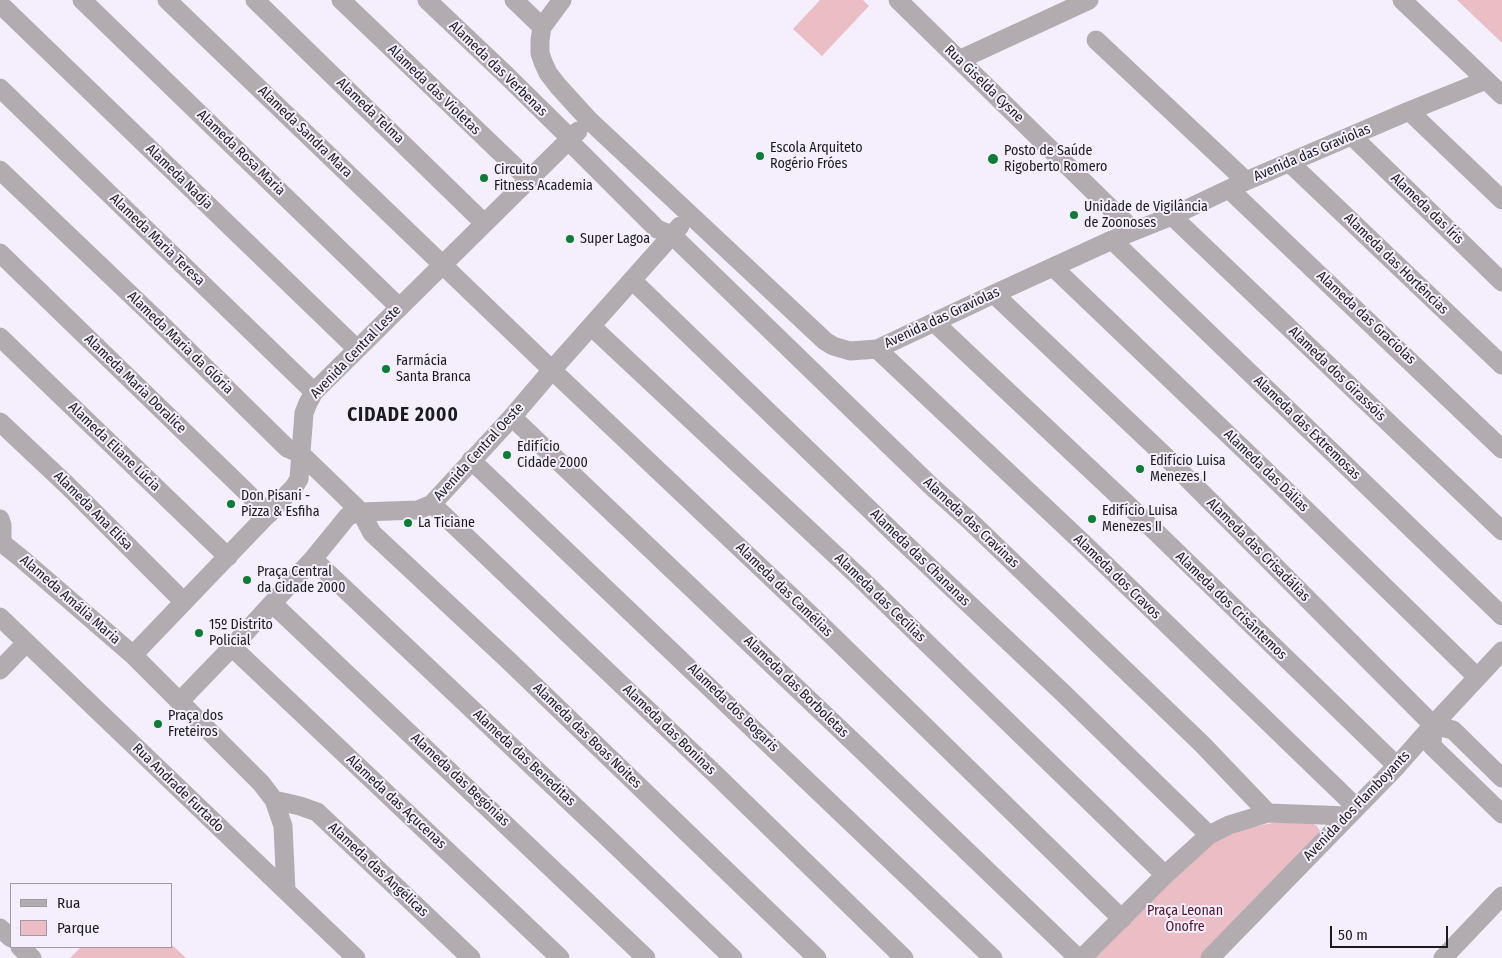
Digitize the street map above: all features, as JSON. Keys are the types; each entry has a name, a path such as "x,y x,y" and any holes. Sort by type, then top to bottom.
{"street":[{"name":"Alameda Rosa Maria","path":"82,0 399,307"},
{"name":"Alameda Sandra Mara","path":"167,0 443,265"},
{"name":"Alameda Telma","path":"255,0 484,223"},
{"name":"Alameda das Violetas","path":"341,0 528,179"},
{"name":"Alameda das Verbenas","path":"427,0 570,138 575,147 658,229 672,235"},
{"path":"514,0 542,27 562,0"},
{"name":"Rua Giselda Cysne","path":"898,0 1134,232"},
{"path":"959,60 1089,0"},
{"path":"1402,0 1502,96"},
{"name":"Alameda Nadja","path":"0,4 357,350"},
{"name":"Avenida das Graviolas","path":"542,27 540,53 548,73 590,120 825,341 833,346 850,351 877,349 1112,240 1172,216 1228,188 1486,80"},
{"path":"1096,40 1246,181"},
{"name":"Alameda Maria Teresa","path":"0,88 314,392"},
{"path":"1409,111 1502,200"},
{"name":"Avenida Central Leste","path":"133,655 294,488 299,479 304,413 314,392 590,120"},
{"name":"Alameda das Íris","path":"1352,136 1502,282"},
{"name":"Alameda das Hortências","path":"1290,163 1502,366"},
{"name":"Alameda Maria da Glória","path":"0,170 155,318 287,448 301,454 361,512"},
{"name":"Alameda das Gracíolas","path":"1228,188 1502,449"},
{"name":"Avenida Central Oeste","path":"361,512 418,510 432,504 512,417 690,215"},
{"name":"Alameda dos Girassóis","path":"1172,216 1502,531"},
{"name":"Alameda das Cravinas","path":"672,235 930,485 970,521 1202,744 1268,812"},
{"name":"Alameda das Extremosas","path":"1112,240 1502,616"},
{"name":"Alameda Maria Doralice","path":"0,253 269,514"},
{"name":"Alameda das Camélias","path":"443,265 822,625 1122,919"},
{"name":"Alameda das Dálias","path":"1053,267 1262,467 1477,677"},
{"name":"Alameda das Chananas","path":"632,280 898,537 1062,692 1208,835"},
{"name":"Alameda das Crisadálias","path":"994,294 1172,463 1433,725"},
{"name":"Alameda dos Crisântemos","path":"935,323 1125,502 1397,766"},
{"name":"Alameda das Cecílias","path":"591,326 858,577 1165,875"},
{"name":"Alameda Eliane Lúcia","path":"0,337 228,557"},
{"name":"Alameda dos Cravos","path":"877,349 1084,544 1352,811"},
{"name":"Alameda das Borboletas","path":"512,417 1078,958"},
{"name":"Alameda Ana Elisa","path":"0,422 68,486 184,602"},
{"name":"Alameda dos Bogaris","path":"472,460 993,958"},
{"name":"Alameda das Boninas","path":"432,504 714,773 904,958"},
{"path":"180,701 273,604 348,516 361,512"},
{"name":"Alameda das Boas Noites","path":"361,512 372,533 508,660 817,958"},
{"name":"Alameda Amália Maria","path":"0,518 2,525 1,543 133,655"},
{"name":"Alameda das Beneditas","path":"313,559 734,958"},
{"name":"Alameda das Begônias","path":"273,604 646,958"},
{"name":"Rua Andrade Furtado","path":"0,617 356,958"},
{"path":"0,670 26,643"},
{"name":"Alameda das Açucenas","path":"232,647 560,958"},
{"name":"Avenida dos Flamboyants","path":"1210,958 1397,766 1502,651"},
{"path":"133,655 262,783 274,800 283,826 286,891"},
{"path":"1502,778 1453,730 1433,725 1432,746 1502,814"},
{"name":"Alameda das Angélicas","path":"274,800 317,812 471,958"},
{"path":"1082,958 1208,835 1229,825 1268,812 1352,811"},
{"path":"1443,958 1502,896"},
{"path":"0,928 10,937"},
{"path":"21,948 32,958"}],"green space":[{"path":"820,0 863,0 869,6 822,56 793,29"},
{"path":"1457,0 1502,0 1502,43 1500,41"},
{"name":"Praça Leonan Onofre","path":"1277,822 1313,824 1320,831 1309,845 1201,958 1093,958 1207,844 1228,832"},
{"path":"172,945 186,958 70,958 80,948 172,948"}],"place":[{"name":"Escola Arquiteto Rogério Fróes","path":"760,156"},
{"name":"Posto de Saúde Rigoberto Romero","path":"993,159"},
{"name":"Circuito Fitness Academia","path":"484,178"},
{"name":"Unidade de Vigilância de Zoonoses","path":"1074,215"},
{"name":"Super Lagoa","path":"570,239"},
{"name":"Farmácia Santa Branca","path":"386,369"},
{"name":"Edifício Cidade 2000","path":"507,455"},
{"name":"Edifício Luisa Menezes I","path":"1140,469"},
{"name":"Don Pisani - Pizza & Esfiha","path":"231,504"},
{"name":"Edifício Luisa Menezes II","path":"1092,519"},
{"name":"La Ticiane","path":"408,523"},
{"name":"Praça Central da Cidade 2000","path":"247,580"},
{"name":"15º Distrito Policial","path":"199,633"},
{"name":"Praça dos Freteiros","path":"158,724"}],"district":[{"name":"CIDADE 2000","path":"403,416"}]}
